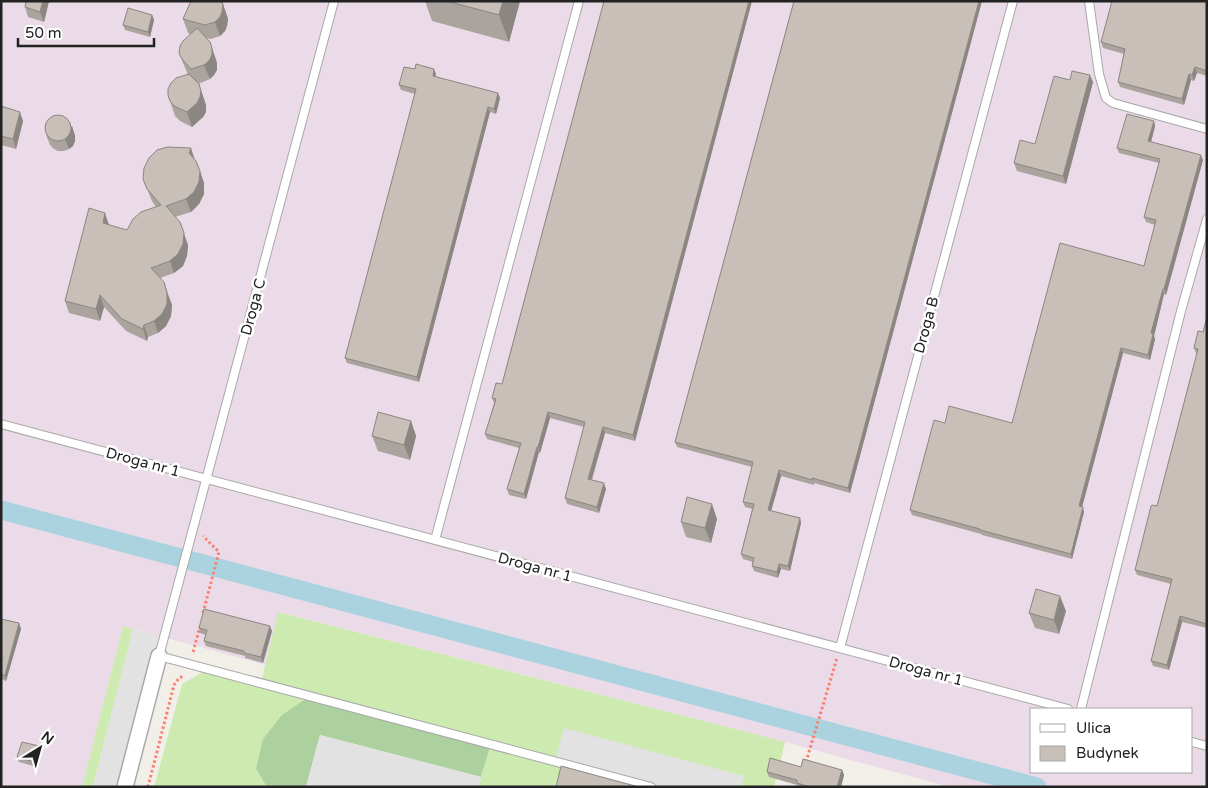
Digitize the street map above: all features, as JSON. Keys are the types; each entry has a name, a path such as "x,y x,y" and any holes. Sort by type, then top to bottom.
{"street":[{"path":"124,787 160,656"}],"lane":[{"name":"Droga C","path":"160,656 334,1"},
{"path":"435,540 579,1"},
{"name":"Droga B","path":"840,648 1013,1"},
{"path":"1089,1 1099,74 1106,98 1113,103 1207,129"},
{"path":"1081,708 1181,311 1207,219"},
{"name":"Droga nr 1","path":"1,424 1064,708"},
{"path":"160,656 651,787"},
{"path":"1193,742 1207,746"}],"path":[{"path":"148,787 174,685 179,678 186,675 190,664 219,552 194,526"},
{"path":"805,765 840,648"}],"shaded area":[{"path":"1,1 1207,1 1207,787 950,787 774,739 279,612 266,665 123,626 82,787 1,787"},
{"path":"133,629 164,637 125,787 93,787"},
{"path":"564,728 744,776 741,787 651,787 555,761"},
{"path":"320,735 481,777 479,787 306,787"}],"green space":[{"path":"278,612 785,742 774,787 479,787 491,745 310,696 256,769 267,787 154,787 182,684 208,669 261,683"},
{"path":"123,626 133,629 93,787 82,787"},
{"path":"310,696 491,744 481,777 320,735 306,787 267,787 256,769 263,739 282,715"}],"building":[{"path":"26,1 43,1 40,12 25,7"},
{"path":"191,1 221,1 223,5 220,17 215,22 205,25 183,19"},
{"path":"447,1 503,1 499,15"},
{"path":"604,1 749,1 633,435 603,427 588,479 604,483 597,507 565,498 585,422 548,412 524,494 507,489 521,443 485,434 496,399 492,398 496,383 502,384"},
{"path":"794,1 979,1 848,488 779,470 768,510 800,518 788,566 779,564 777,572 752,566 754,558 741,554 754,504 743,502 753,462 675,442"},
{"path":"1112,1 1207,1 1207,71 1195,67 1192,75 1189,74 1182,99 1118,82 1125,49 1101,42"},
{"path":"128,8 152,15 148,32 123,25"},
{"path":"197,28 210,42 212,55 204,65 191,69 179,53 180,46"},
{"path":"416,64 434,69 433,76 498,93 494,109 488,107 417,377 345,358 416,89 399,85 404,67 415,69"},
{"path":"1072,71 1090,75 1063,176 1014,163 1020,140 1035,144 1054,76 1070,80"},
{"path":"189,74 199,84 201,91 197,103 187,112 174,106 170,101 168,89 176,78"},
{"path":"1,106 20,112 13,139 1,136"},
{"path":"1127,114 1154,121 1148,141 1201,155 1151,333 1153,334 1148,355 1121,348 1079,506 1083,507 1071,554 910,510 934,420 945,423 949,406 1012,423 1060,243 1144,266 1156,220 1144,217 1160,159 1117,148"},
{"path":"58,115 68,118 71,128 68,138 58,141 48,138 45,128 48,118"},
{"path":"168,147 191,148 189,153 196,161 200,171 199,182 194,192 186,199 166,206 180,222 184,233 183,244 178,254 170,261 151,268 164,282 167,293 167,304 162,314 154,321 144,325 143,329 122,319 100,295 96,309 65,301 89,208 105,213 103,223 127,230 133,219 141,212 161,205 147,189 143,179 144,168 149,158 157,150"},
{"path":"1207,317 1207,624 1180,616 1167,665 1151,661 1172,579 1135,570 1151,506 1157,506 1198,349 1194,348 1198,331 1203,332"},
{"path":"378,412 411,421 404,445 372,436"},
{"path":"687,497 712,504 705,528 681,522"},
{"path":"1036,589 1060,596 1054,620 1029,613"},
{"path":"204,609 270,626 261,657 204,641 207,630 199,628"},
{"path":"1,619 19,623 5,675 1,675"},
{"path":"22,742 39,746 35,762 17,757"},
{"path":"770,758 801,767 803,759 842,770 837,787 810,787 797,783 797,780 767,772"},
{"path":"561,766 639,787 556,787"}],"waterway":[{"path":"1,510 1037,787"}]}
